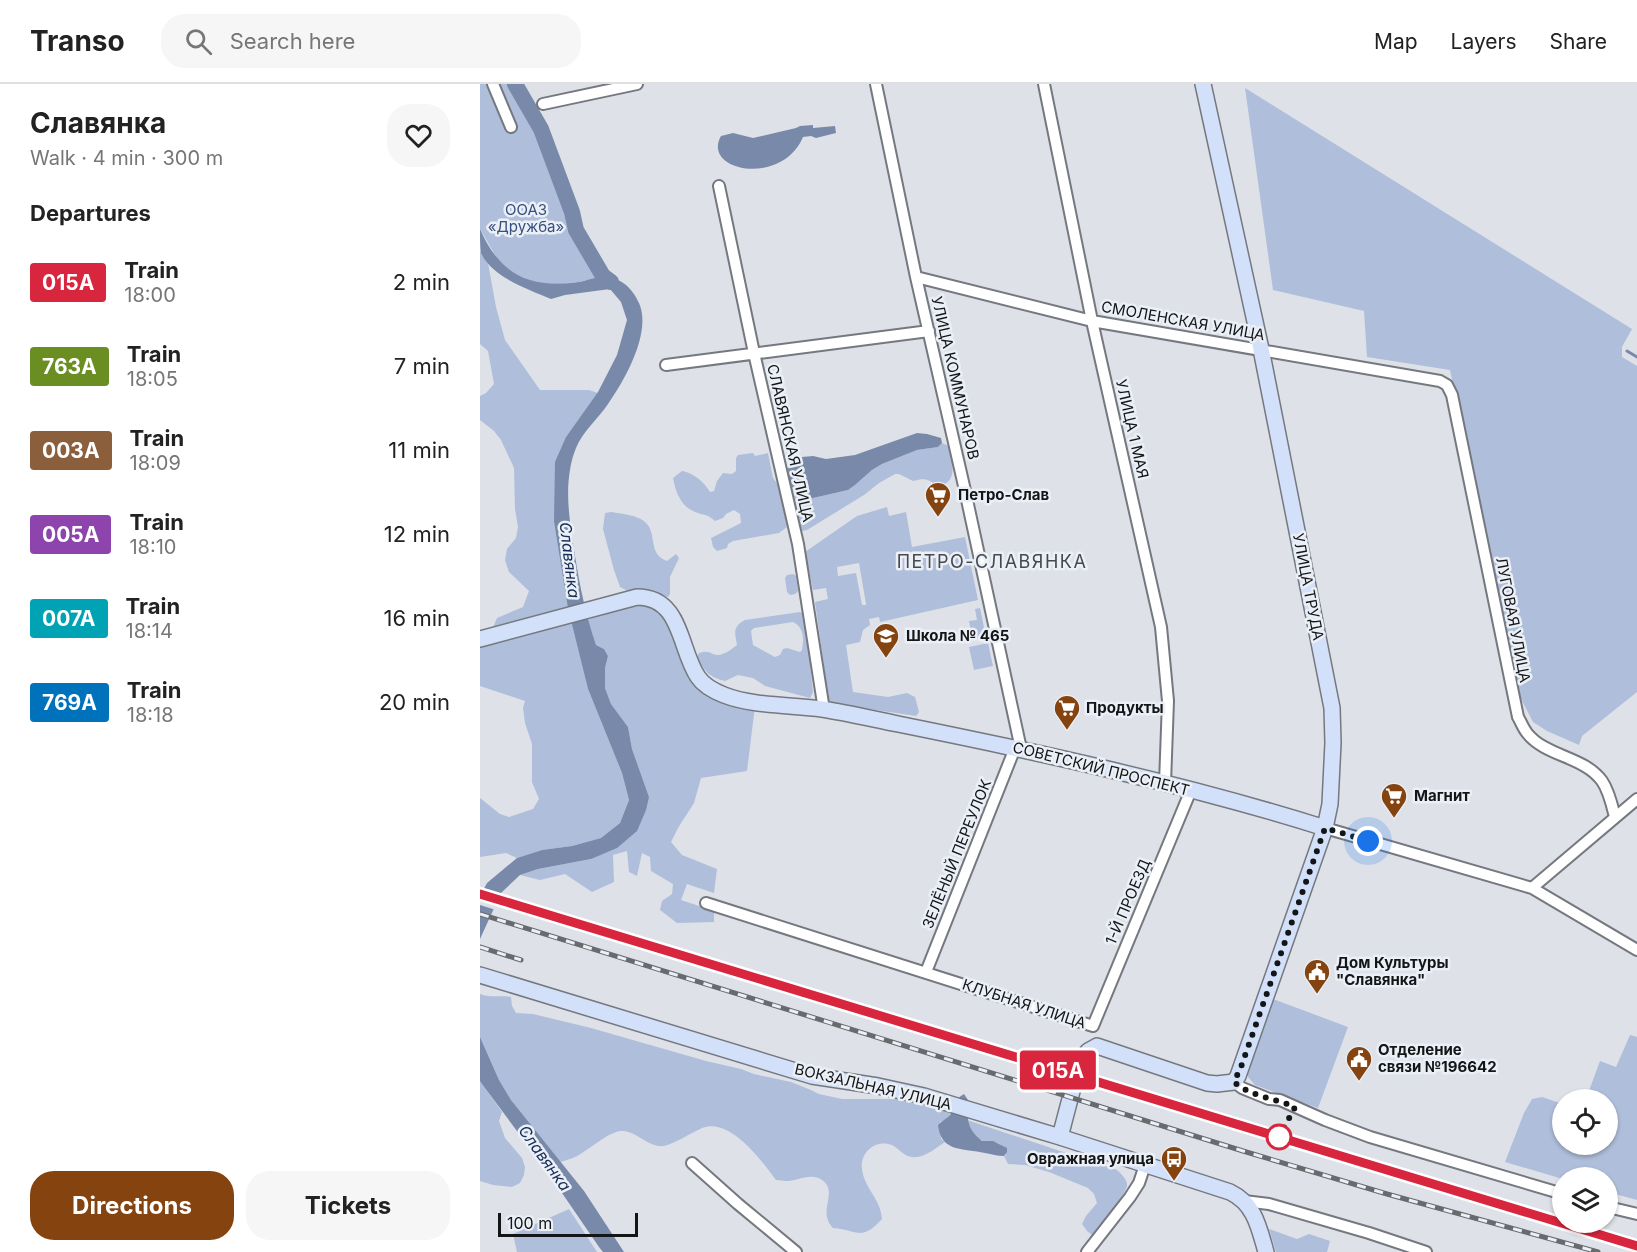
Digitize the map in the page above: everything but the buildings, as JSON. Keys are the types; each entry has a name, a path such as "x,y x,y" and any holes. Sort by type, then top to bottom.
{"street":[{"path":"493,84 511,126"},
{"path":"543,104 637,84"},
{"name":"УЛИЦА КОММУНАРОВ","path":"876,84 1018,748"},
{"name":"УЛИЦА 1 МАЯ","path":"1044,84 1092,321 1161,627 1168,701 1165,783"},
{"name":"УЛИЦА ТРУДА","path":"1203,84 1261,349 1332,708 1330,804 1325,828 1234,1082"},
{"name":"СЛАВЯНСКАЯ УЛИЦА","path":"719,186 754,353 798,544 824,710"},
{"name":"СМОЛЕНСКАЯ УЛИЦА","path":"916,277 1092,321 1440,381 1447,385"},
{"path":"666,364 929,331"},
{"name":"ЛУГОВАЯ УЛИЦА","path":"1447,385 1452,396 1518,717 1527,734 1542,746 1591,769 1603,782 1615,817"},
{"name":"СОВЕТСКИЙ ПРОСПЕКТ","path":"480,639 637,597 648,597 658,601 669,612 699,679 723,695 739,700 824,710 1018,748 1191,790 1532,888 1637,950"},
{"name":"ЗЕЛЁНЫЙ ПЕРЕУЛОК","path":"926,972 1018,748"},
{"name":"1-Й ПРОЕЗД","path":"1093,1026 1191,790"},
{"path":"1532,888 1637,798"},
{"name":"КЛУБНАЯ УЛИЦА","path":"706,903 1093,1026 1097,1046 1207,1083 1234,1082 1242,1089 1269,1099 1280,1100 1370,1137 1552,1191"},
{"name":"ВОКЗАЛЬНАЯ УЛИЦА","path":"480,975 812,1076 899,1090 948,1103 1230,1192 1244,1201"},
{"path":"1060,1137 1076,1076 1088,1051 1097,1046"},
{"path":"692,1163 796,1252"},
{"path":"1087,1252 1130,1197 1145,1165"},
{"path":"1244,1201 1252,1210 1257,1221 1266,1252"},
{"path":"1244,1201 1269,1204 1425,1252"},
{"path":"1618,1209 1637,1214"}],"green space":[{"name":"ООАЗ «Дружба»","path":"480,84 515,84 541,129 572,212 576,230 603,276 579,282 549,285 531,281 513,273 498,260 480,229"},
{"path":"1245,88 1632,329 1622,347 1622,357 1637,366 1637,692 1582,736 1579,745 1533,722 1517,691 1450,370 1367,357 1364,311 1273,290"},
{"path":"480,251 488,263 505,340 540,390 589,390 598,393 566,437 568,608 492,630 497,618 523,607 529,591 509,572 505,560 507,549 516,538 518,527 514,468 501,440 480,420 480,396 494,384 488,351 480,344"},
{"path":"942,443 949,446 953,470 945,484 939,486 924,479 913,481 895,474 807,530 802,531 799,528 791,487 798,496 813,498 848,490 882,464 917,450 938,447"},
{"path":"753,453 755,456 768,453 773,478 779,486 787,527 779,533 733,541 728,544 727,548 717,551 713,547 711,538 741,523 740,514 734,510 715,521 692,511 680,499 673,478 682,471 686,472 698,478 710,492 714,491 723,473 732,474 736,471 738,455"},
{"path":"887,507 889,516 906,512 912,547 965,537 978,600 880,622 879,617 869,619 870,625 863,630 860,642 846,645 853,692 888,697 907,693 915,697 919,712 916,716 829,703 815,602 828,599 826,588 813,590 805,552 857,516","holes":["859,563 866,605 862,605 856,573 838,576 837,567"]},
{"path":"605,513 630,515 644,521 652,534 657,554 667,561 676,554 679,558 670,577 668,597 655,592 630,592 620,587 603,529"},
{"path":"793,574 796,576 798,591 790,595 787,592 785,578"},
{"path":"637,603 647,604 667,617 691,675 755,706 747,771 701,778 694,803 671,842 682,855 717,869 714,893 687,884 681,900 714,911 714,922 677,923 660,910 662,901 672,894 673,884 651,871 650,857 642,853 637,876 629,872 627,851 613,855 614,882 592,892 565,874 540,880 520,875 538,869 591,859 649,797 632,749 628,727 611,704 605,688 605,668 608,656 604,649 596,645 587,620"},
{"path":"980,608 986,637 973,640 969,621 977,620 975,609"},
{"path":"800,612 805,615 813,692 810,698 765,686 753,678 738,675 725,681 711,676 705,670 697,657 699,653 719,655 733,648 737,645 736,628 745,620","holes":["793,622 797,624 803,638 800,652 787,648 775,657 753,645 751,631 754,628"]},
{"path":"572,621 588,689 622,773 629,800 620,823 601,838 572,846 542,850 517,858 506,853 480,857 480,798 500,814 509,817 533,809 539,799 532,782 532,744 525,723 523,708 525,701 480,686 480,645"},
{"path":"988,643 993,666 974,670 969,647"},
{"path":"480,994 511,997 516,1013 533,1014 591,1028 754,1074 791,1082 819,1094 842,1099 908,1099 952,1112 940,1122 941,1139 945,1142 916,1157 908,1156 888,1144 877,1145 865,1154 862,1163 863,1176 879,1205 882,1219 869,1230 859,1233 833,1228 830,1224 827,1215 829,1194 822,1180 804,1177 790,1181 776,1180 744,1142 734,1134 713,1126 702,1128 664,1146 658,1146 626,1131 616,1132 577,1156 560,1162 511,1100 499,1080 480,1037"},
{"path":"1273,999 1348,1027 1318,1108 1255,1085 1248,1077 1247,1072"},
{"path":"1630,1035 1637,1037 1637,1200 1618,1195 1618,1167 1552,1167 1552,1176 1505,1162 1524,1113 1532,1099 1542,1097 1552,1100 1552,1155 1618,1155 1618,1089 1590,1089 1600,1061 1616,1067"},
{"path":"480,1081 502,1112 499,1121 505,1138 522,1158 525,1167 520,1183 512,1187 480,1181"},
{"path":"967,1120 1117,1170 1124,1177 1127,1186 1111,1212 1092,1235 1082,1224 1097,1203 1094,1194 1088,1188 1049,1172 1025,1165 1008,1164 1000,1144 980,1139 970,1130"},
{"path":"569,1209 597,1252 517,1252 513,1234"},
{"path":"1269,1229 1297,1239 1309,1234 1330,1241 1327,1252 1276,1252"}],"water":[{"path":"813,125 813,128 835,126 836,133 816,138 803,137 793,153 779,163 763,168 733,165 722,158 718,148 721,136 733,133 753,138"},
{"name":"Славянка","path":"480,229 497,258 519,275 531,280 561,284 599,277 616,279 626,285 639,303 642,328 635,355 615,394 576,448 570,470 568,502 575,556 586,612 596,645 604,649 608,656 605,668 605,688 611,704 628,727 632,749 649,797 637,831 617,848 591,859 538,869 520,875 501,893 480,939 480,896 487,883 517,858 542,850 572,846 601,838 620,823 629,800 622,773 588,689 568,608 554,521 555,462 566,437 598,392 617,355 627,320 621,302 610,289 551,299 502,276 481,253"},
{"path":"917,433 941,438 942,443 938,447 917,450 882,464 848,490 813,498 798,496 791,485 788,464 802,457 813,456 826,459 855,455"},
{"name":"Славянка","path":"480,1037 499,1080 511,1100 584,1191 624,1252 603,1252 482,1084 480,1081"},
{"path":"964,1094 968,1100 970,1127 982,1141 993,1141 1007,1148 1004,1156 955,1148 949,1145 940,1134 938,1125 950,1115 957,1101"}],"pier":[{"path":"480,892 502,898 496,910 480,905"}],"waterway":[{"path":"515,84 541,129 572,212 576,230 603,276 611,282"},
{"path":"1627,351 1637,357"}],"railway":[{"path":"480,894 1637,1246"},
{"path":"480,914 1243,1151 1387,1194 1598,1252"},
{"path":"480,947 521,960"}],"train":[{"name":"015А","path":"480,894 1637,1246"}],"place":[{"name":"Петро-Слав","path":"938,518"},
{"name":"Школа № 465","path":"886,659"},
{"name":"Продукты","path":"1067,731"},
{"name":"Магнит","path":"1394,819"},
{"name":"Дом Культуры \"Славянка\"","path":"1317,995"},
{"name":"Отделение связи №196642","path":"1359,1082"},
{"name":"Овражная улица","path":"1174,1182"}],"district":[{"name":"ПЕТРО-СЛАВЯНКА","path":"992,562"}],"route":[{"path":"1279,1137 1295,1107 1280,1100 1269,1099 1242,1089 1234,1082 1325,828 1368,841"}]}
